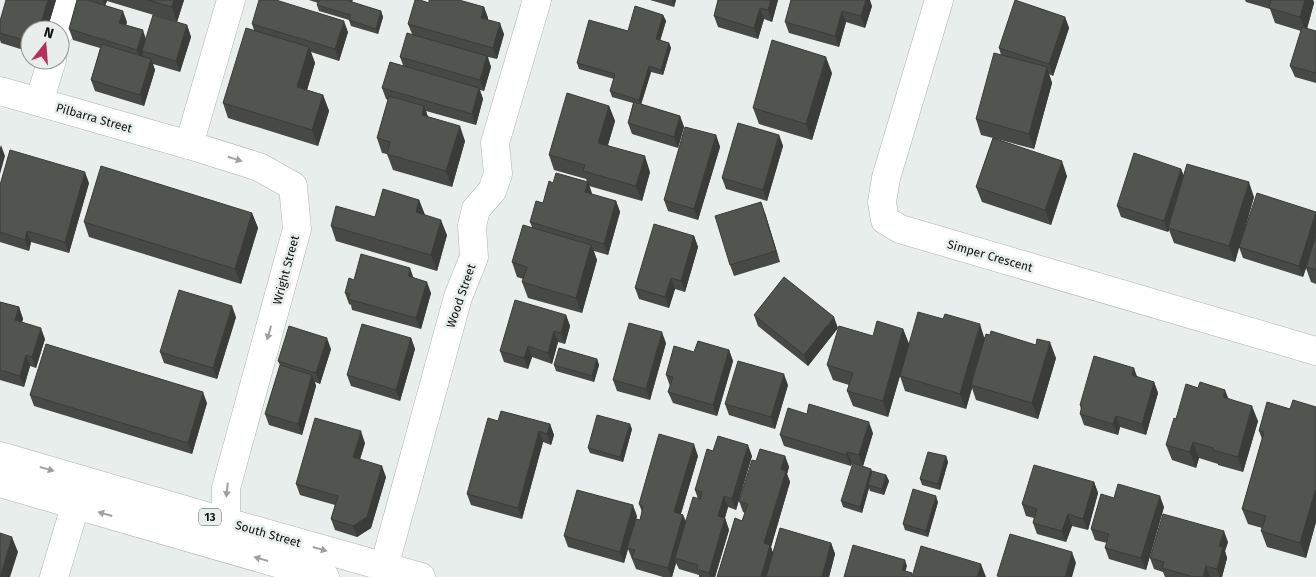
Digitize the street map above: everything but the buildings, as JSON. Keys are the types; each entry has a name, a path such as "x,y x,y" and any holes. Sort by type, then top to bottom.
{"street":[{"path":"63,20 69,0"},
{"path":"189,145 231,0"},
{"name":"Wood Street","path":"384,567 458,297 474,257 472,226 476,209 492,191 498,174 495,143 537,0"},
{"name":"Simper Crescent","path":"939,0 886,178 882,202 885,220 900,229 1316,351"},
{"path":"39,102 49,70"},
{"name":"Pilbarra Street","path":"0,91 189,145"},
{"name":"Wright Street","path":"189,145 260,167 293,186 297,220 297,228 226,488 226,522"},
{"name":"South Street","path":"0,456 421,577"},
{"path":"54,577 84,480"},
{"name":"South Street","path":"0,483 325,577"}]}
